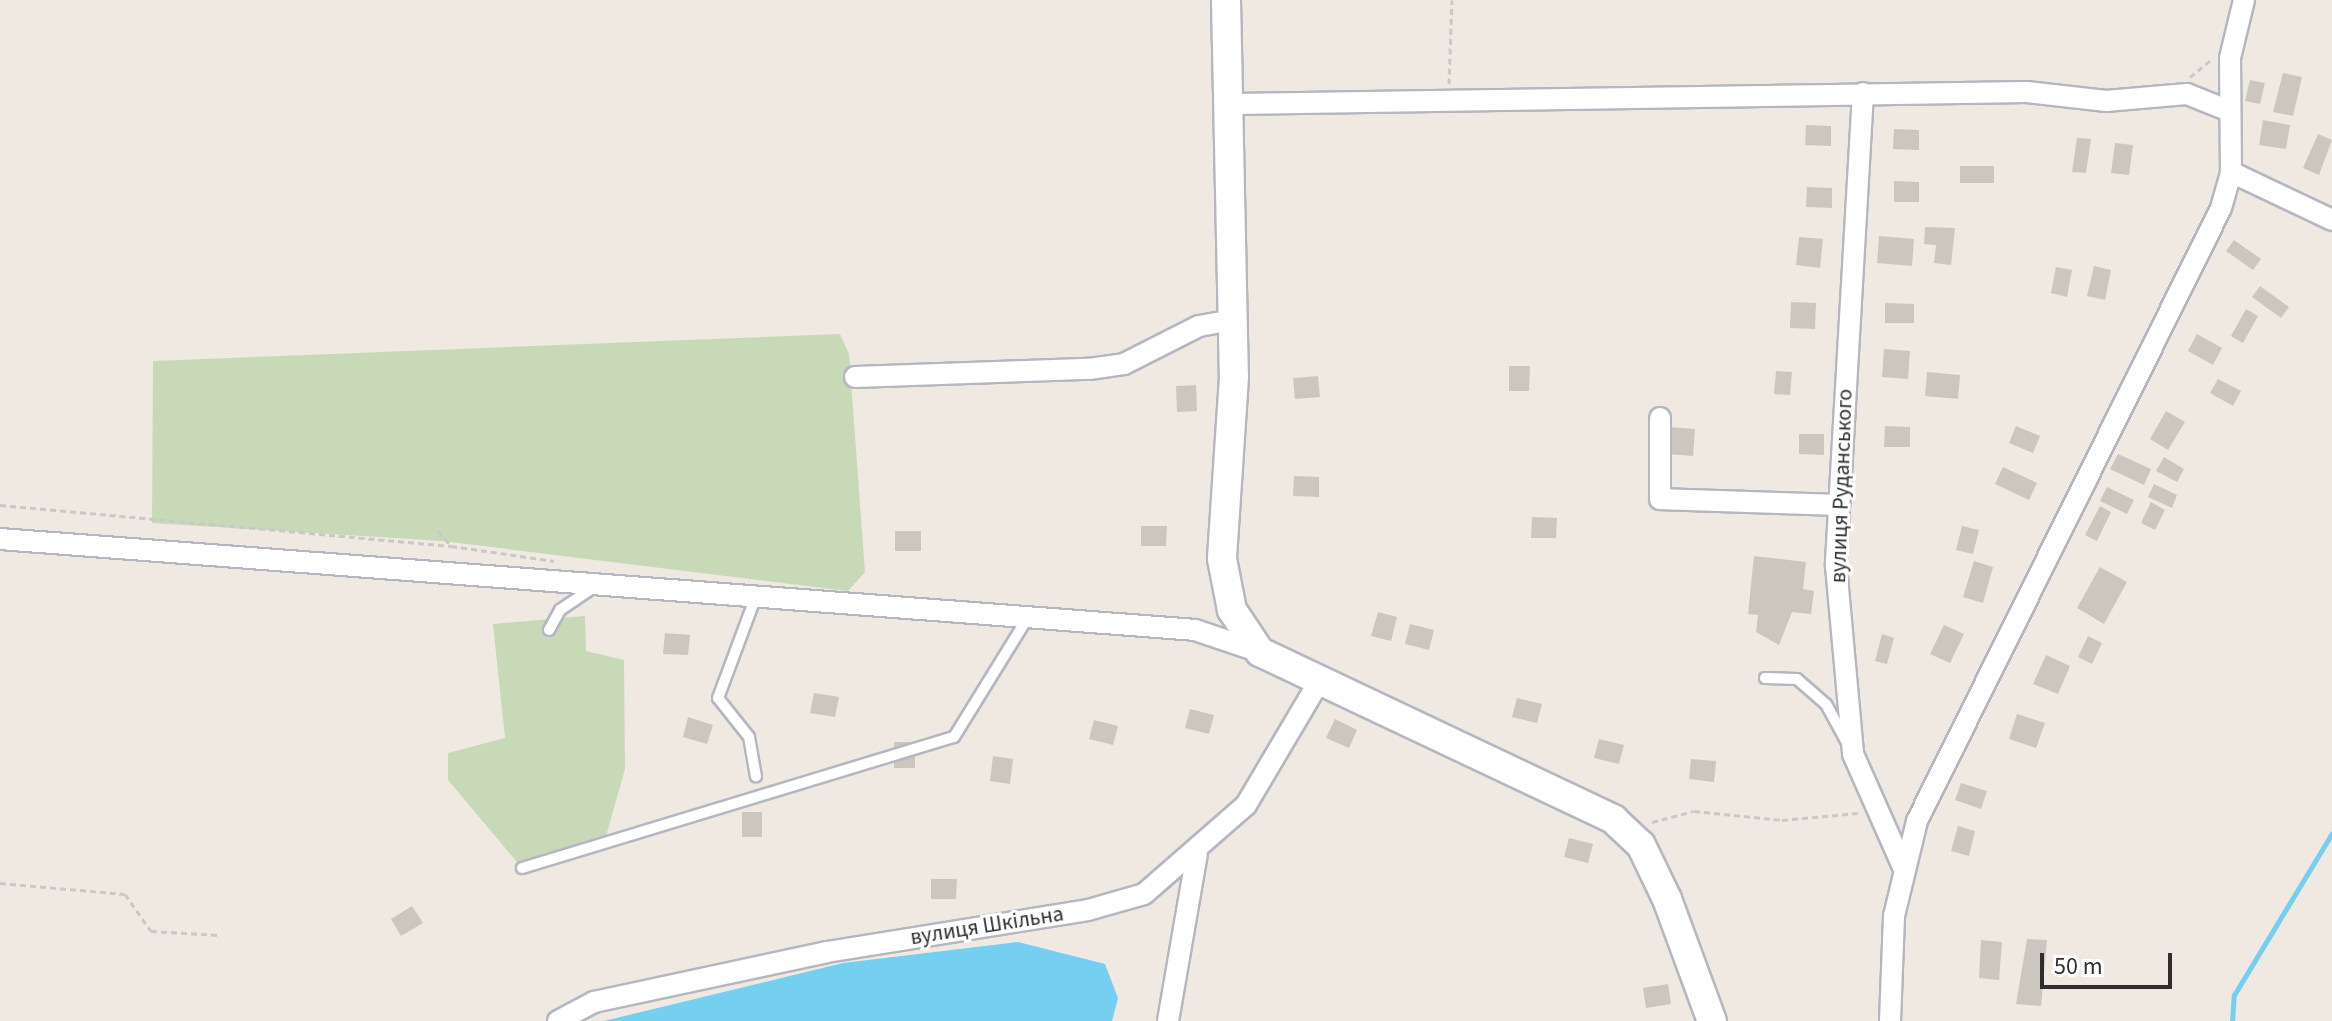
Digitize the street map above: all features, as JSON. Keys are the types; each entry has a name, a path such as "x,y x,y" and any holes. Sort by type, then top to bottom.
{"street":[{"path":"1226,0 1233,104 1234,320 1222,559 1232,610 1260,652"},
{"path":"1890,1021 1903,867 1958,729 2178,302 2231,172 2227,110 2233,41 2244,0"},
{"path":"1233,104 1863,93 2202,95 2227,110"},
{"name":"вулиця Руданського","path":"1863,93 1837,505 1845,713 1853,754 1903,867"},
{"path":"2231,172 2332,220"},
{"path":"855,377 1089,369 1124,364 1199,326 1234,320"},
{"path":"1660,418 1660,499 1837,505"},
{"path":"0,539 1220,633 1624,829 1641,845 1667,899 1712,1021"},
{"name":"вулиця Шкільна","path":"558,1021 594,1002 827,952 1088,910 1144,894 1197,853 1246,805 1320,680"},
{"path":"1168,1021 1197,853"}],"lane":[{"path":"549,630 560,610 598,585"},
{"path":"756,596 718,698 749,737 756,776"},
{"path":"522,868 954,737 1028,617"},
{"path":"1765,678 1797,679 1826,704 1853,754"}],"path":[{"path":"1448,100 1452,0"},
{"path":"2167,97 2233,41"},
{"path":"0,505 451,546"},
{"path":"1624,829 1694,811 1782,820 1878,812"},
{"path":"0,883 125,894 151,931 219,935"}],"green space":[{"path":"840,334 849,354 865,572 848,591 442,541 152,523 153,361"},
{"path":"585,616 586,651 624,660 625,769 604,843 522,868 448,780 448,753 505,738 493,624"}],"water":[{"path":"1018,942 1105,964 1118,998 1112,1021 604,1021 843,963"}],"building":[{"path":"2283,73 2302,77 2293,116 2273,112"},
{"path":"2250,80 2265,83 2260,104 2245,101"},
{"path":"2263,120 2290,125 2286,149 2259,145"},
{"path":"1806,125 1831,126 1831,146 1805,145"},
{"path":"1894,129 1919,130 1919,150 1893,149"},
{"path":"2318,134 2332,140 2319,175 2303,168"},
{"path":"2077,138 2091,139 2086,173 2072,172"},
{"path":"2115,143 2133,145 2129,175 2111,173"},
{"path":"1960,166 1994,166 1994,183 1960,183"},
{"path":"1894,181 1919,182 1919,202 1894,202"},
{"path":"1807,187 1832,188 1832,208 1806,207"},
{"path":"1925,227 1955,228 1951,265 1934,263 1936,245 1924,244"},
{"path":"1879,236 1914,239 1912,266 1877,263"},
{"path":"1799,237 1823,239 1820,268 1796,265"},
{"path":"2234,240 2261,259 2253,270 2226,251"},
{"path":"2094,266 2111,270 2105,300 2087,296"},
{"path":"2056,267 2072,270 2067,297 2051,293"},
{"path":"2260,286 2289,307 2281,318 2252,297"},
{"path":"1791,302 1816,303 1815,329 1790,328"},
{"path":"1885,303 1914,304 1914,323 1885,323"},
{"path":"2246,309 2258,316 2243,343 2231,336"},
{"path":"2197,334 2222,348 2213,365 2188,351"},
{"path":"1884,349 1910,351 1908,379 1882,377"},
{"path":"1509,366 1530,366 1529,391 1509,391"},
{"path":"1776,371 1792,372 1790,395 1774,394"},
{"path":"1927,372 1960,375 1958,399 1925,396"},
{"path":"1318,376 1320,397 1295,399 1293,378"},
{"path":"2218,379 2241,391 2233,406 2210,393"},
{"path":"1196,385 1197,411 1177,412 1176,386"},
{"path":"2166,411 2185,422 2168,450 2150,439"},
{"path":"1885,426 1910,427 1910,447 1884,447"},
{"path":"2016,426 2040,436 2033,453 2009,443"},
{"path":"1669,427 1695,429 1693,456 1667,454"},
{"path":"1799,434 1824,434 1824,455 1799,454"},
{"path":"2118,454 2151,469 2144,485 2110,469"},
{"path":"2164,457 2184,469 2177,482 2156,471"},
{"path":"2003,467 2037,483 2029,500 1995,484"},
{"path":"1294,476 1319,477 1319,497 1293,496"},
{"path":"2154,484 2177,495 2172,508 2148,497"},
{"path":"2107,487 2134,500 2127,514 2100,501"},
{"path":"2151,502 2165,510 2155,530 2141,523"},
{"path":"2100,506 2111,512 2097,541 2085,535"},
{"path":"1532,517 1557,518 1556,538 1531,538"},
{"path":"1141,526 1167,526 1166,546 1141,546"},
{"path":"1962,526 1979,530 1973,554 1956,550"},
{"path":"895,531 921,531 921,551 895,551"},
{"path":"1754,556 1806,562 1803,589 1814,591 1811,614 1792,612 1779,645 1756,632 1758,615 1748,614"},
{"path":"1974,561 1993,567 1983,603 1963,597"},
{"path":"2100,567 2127,582 2104,624 2077,608"},
{"path":"1378,612 1397,617 1391,641 1371,636"},
{"path":"1410,624 1434,630 1429,650 1405,644"},
{"path":"1944,625 1964,634 1950,663 1930,654"},
{"path":"665,633 690,635 688,655 663,654"},
{"path":"1882,634 1894,638 1887,664 1875,661"},
{"path":"2088,636 2102,643 2092,664 2078,657"},
{"path":"2046,655 2070,666 2058,694 2033,684"},
{"path":"814,693 839,697 835,717 810,713"},
{"path":"1517,698 1542,704 1537,723 1512,717"},
{"path":"1190,709 1214,715 1209,734 1185,728"},
{"path":"2017,714 2045,723 2036,748 2009,739"},
{"path":"688,717 713,725 707,744 683,737"},
{"path":"1335,719 1357,730 1349,748 1326,738"},
{"path":"1094,720 1118,726 1113,745 1089,739"},
{"path":"1599,739 1624,745 1619,764 1594,758"},
{"path":"894,742 915,742 915,768 894,768"},
{"path":"993,756 1013,759 1010,784 990,781"},
{"path":"1691,759 1716,761 1714,782 1689,779"},
{"path":"1961,783 1987,791 1981,809 1955,800"},
{"path":"742,812 762,812 762,837 742,837"},
{"path":"1958,826 1975,831 1969,856 1951,851"},
{"path":"1569,838 1593,844 1588,863 1564,857"},
{"path":"931,879 957,879 956,899 931,899"},
{"path":"412,906 423,923 401,936 391,919"},
{"path":"2027,939 2047,940 2041,1006 2016,1004"},
{"path":"1981,940 2002,942 1999,980 1979,978"},
{"path":"1668,984 1671,1004 1646,1008 1643,988"}],"waterway":[{"path":"2232,1021 2234,995 2332,833"}]}
